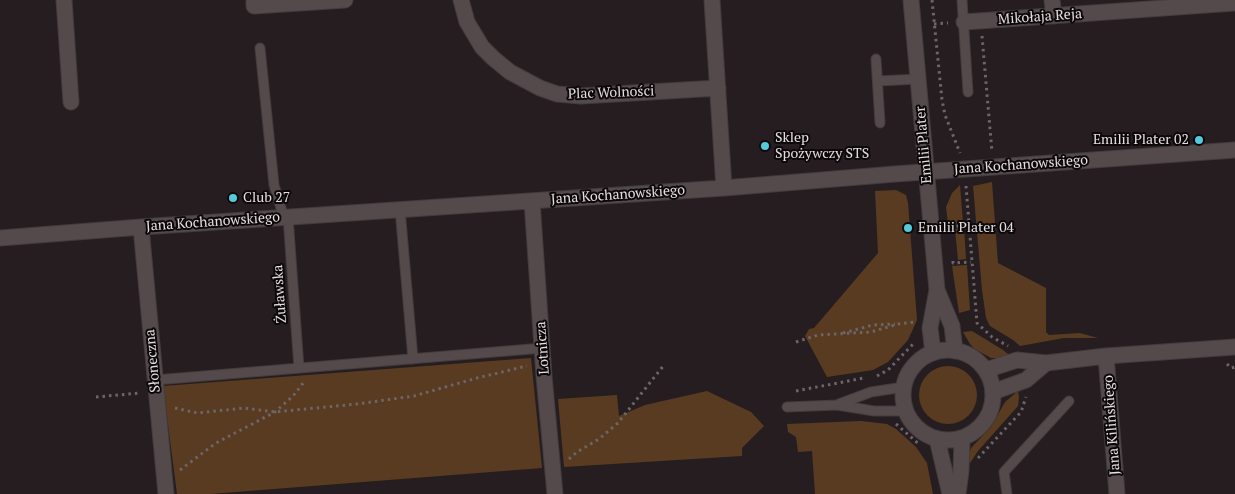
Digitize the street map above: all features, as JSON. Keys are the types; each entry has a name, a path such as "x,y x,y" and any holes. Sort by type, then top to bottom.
{"street":[{"path":"64,0 71,102"},
{"path":"254,0 254,6 345,0"},
{"name":"Plac Wolności","path":"461,0 467,22 482,47 493,58 510,72 540,88 557,94 581,96 718,88"},
{"path":"712,0 724,188"},
{"name":"Emilii Plater","path":"911,0 937,290 952,326 955,351"},
{"path":"1052,0 1054,16"},
{"name":"Mikołaja Reja","path":"964,22 1235,3"},
{"name":"Jana Kochanowskiego","path":"0,238 724,188 1235,150"},
{"name":"Lotnicza","path":"532,201 555,488"},
{"name":"Słoneczna","path":"141,227 166,487"},
{"name":"Emilii Plater","path":"933,353 925,326 937,290"},
{"path":"986,370 1017,360 1046,363 1106,356 1235,347"},
{"path":"955,351 967,354 986,370 993,392 992,407 986,421 975,432 962,439 949,441 937,439 918,428 906,411 903,399 904,387 908,376 922,358 933,353 955,351"},
{"name":"Jana Kilińskiego","path":"1106,356 1117,494"},
{"path":"993,392 1026,380 1046,363"},
{"path":"937,439 950,494"},
{"path":"958,494 962,439"}],"lane":[{"path":"962,0 968,92"},
{"name":"Żuławska","path":"260,48 274,185 286,218 299,368"},
{"path":"876,59 880,123"},
{"path":"878,81 918,79"},
{"path":"400,209 413,359"},
{"path":"156,386 299,368 413,359 544,355"},
{"path":"837,405 871,392 904,387"},
{"path":"1006,494 1004,472 1069,401"},
{"path":"787,407 837,405 874,411 906,411"}],"path":[{"path":"932,0 944,107 949,126 963,159 977,323 992,337 1006,344 1012,350 1017,360"},
{"path":"980,21 992,157"},
{"path":"950,236 950,226 968,225"},
{"path":"952,254 953,263 971,262"},
{"path":"796,342 818,335 871,332 898,324 914,322 925,326"},
{"path":"952,326 977,323"},
{"path":"838,334 873,325 898,324"},
{"path":"788,392 876,376 883,373 916,341 918,328 925,326"},
{"path":"96,397 156,386 171,406 197,414 244,408 275,412 414,396 478,378 544,355"},
{"path":"555,488 564,463 577,452 599,439 618,423 664,365"},
{"path":"166,487 216,443 275,412 293,396 315,367"},
{"path":"976,460 1021,412 1025,404 1028,388 1026,380"},
{"path":"889,421 895,423 925,451"}],"shaded area":[{"path":"992,182 998,263 1046,288 1046,332 1049,335 1080,333 1098,338 1064,338 1020,346 990,326 986,318 982,290 973,186"},
{"path":"960,185 963,223 948,224 946,207 952,193"},
{"path":"896,190 906,195 908,203 917,320 908,340 888,362 873,370 827,377 805,336 809,329 814,328 878,253 875,191"},
{"path":"964,228 966,259 958,260 955,229"},
{"path":"967,265 970,310 959,313 952,266"},
{"path":"972,331 1003,350 1008,354 1008,358 991,358 975,349 963,332"},
{"path":"531,358 542,468 210,494 177,494 163,386"},
{"path":"948,366 959,368 972,379 977,395 975,406 964,419 948,424 937,422 924,411 919,395 921,384 932,371"},
{"path":"707,391 751,412 764,426 742,448 742,456 564,467 558,399 617,395 619,416 645,405"},
{"path":"1018,391 1018,406 978,451 970,463 968,463 971,448 991,427 1005,402"},
{"path":"861,421 887,424 896,429 916,447 927,463 933,494 815,494 812,451 798,452 796,437 788,432 787,424"}],"place":[{"name":"Emilii Plater 02","path":"1199,140"},
{"name":"Sklep Spożywczy STS","path":"765,146"},
{"name":"Club 27","path":"233,198"},
{"name":"Emilii Plater 04","path":"908,228"}]}
